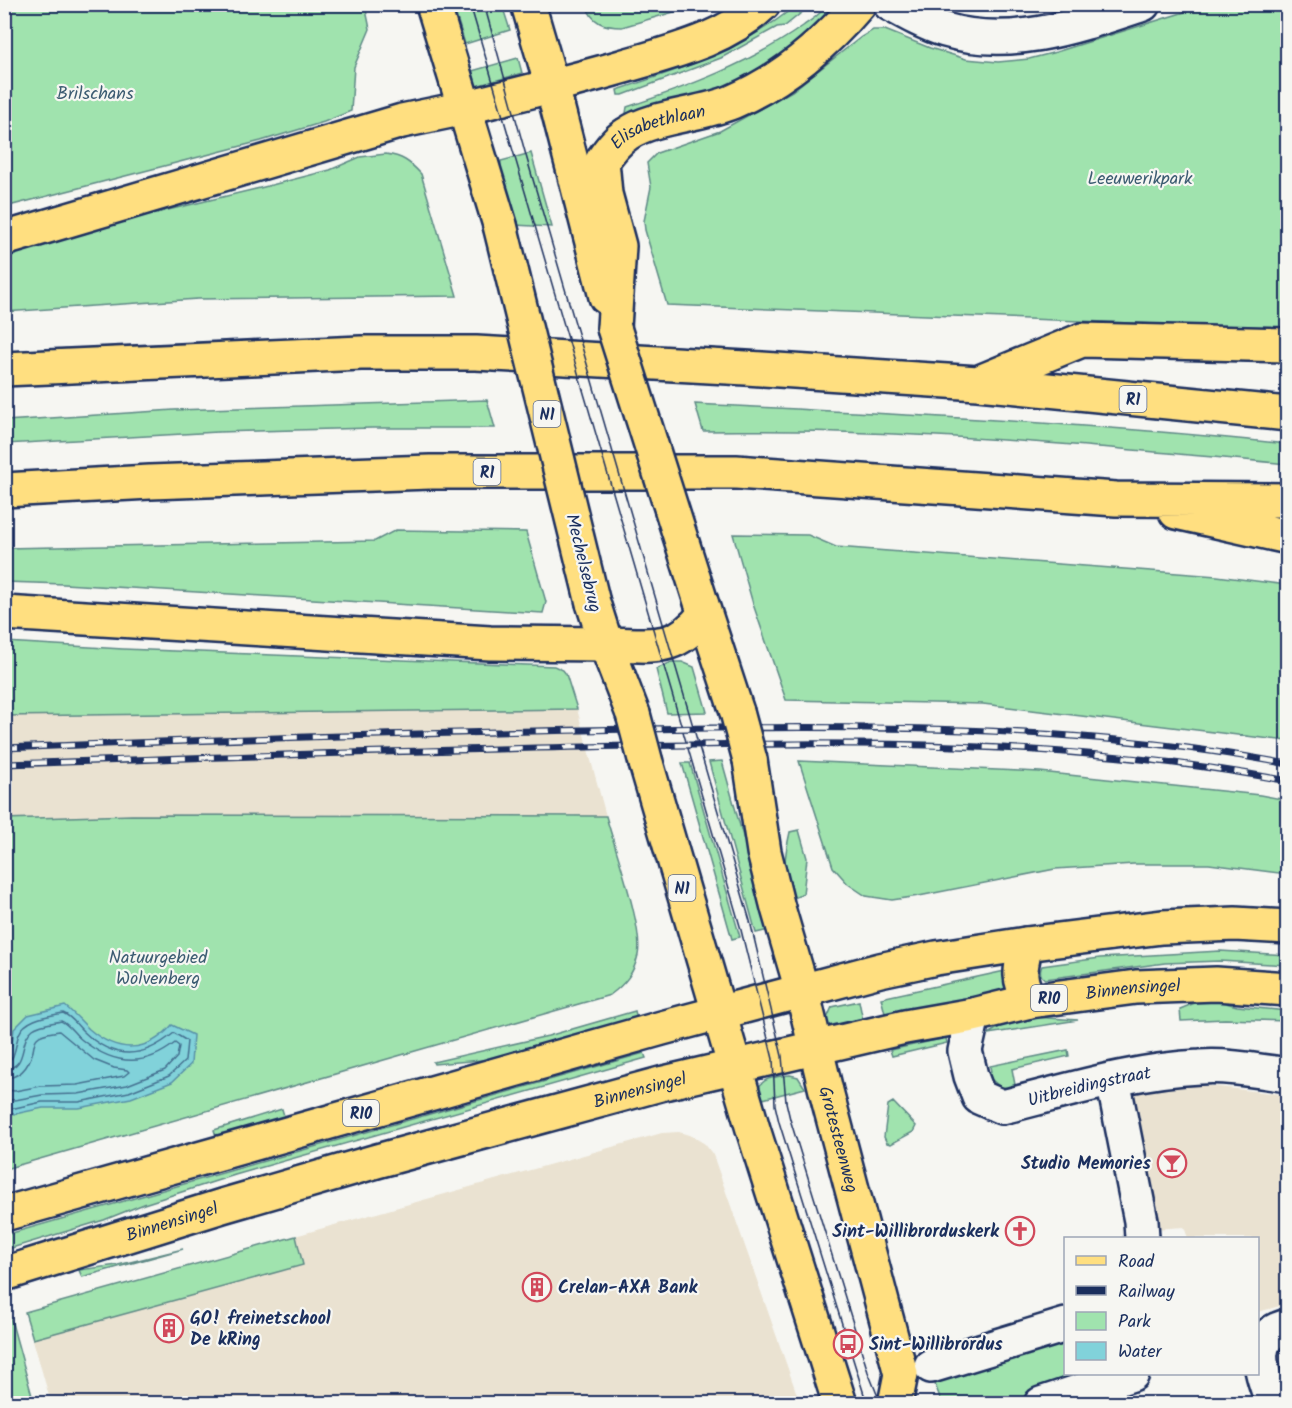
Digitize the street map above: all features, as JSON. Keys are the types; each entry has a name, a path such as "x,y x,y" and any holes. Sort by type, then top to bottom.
{"main road":[{"name":"N1","path":"433,4 465,108"},
{"path":"528,4 552,86 602,228"},
{"path":"4,239 402,121 552,86 696,44 725,31 754,13 763,4"},
{"name":"Elisabethlaan","path":"703,609 614,328 619,246 602,228 605,194 602,161 614,144 629,132 653,123 700,113 732,102 765,85 823,43 859,4"},
{"name":"Mechelsebrug","path":"465,108 500,225 593,603 633,714 718,1013"},
{"path":"978,383 1082,340 1287,345"},
{"name":"R1","path":"4,369 361,353 476,353 978,383 1287,414"},
{"name":"R1","path":"4,490 150,482 430,472 736,472 1116,499 1287,500"},
{"path":"1116,499 1287,537"},
{"path":"4,613 479,642 669,644 691,632 703,609"},
{"path":"703,609 737,712 750,760 764,852 802,990 864,973 936,958 1026,944 1162,927 1236,924 1287,927"},
{"path":"1026,944 1020,966 1021,985 1030,1001"},
{"name":"Binnensingel","path":"4,1274 211,1209 377,1161 664,1083 905,1027 1030,1001 1136,987 1216,984 1287,989"},
{"name":"R10","path":"4,1214 802,990"},
{"name":"Grotesteenweg","path":"802,990 901,1374 894,1404"},
{"name":"N1","path":"718,1013 840,1404"}],"street":[{"path":"890,4 916,19 944,30 979,38 1015,38 1054,31 1143,4"},
{"name":"Uitbreidingstraat","path":"973,1014 964,1051 971,1076 979,1097 1002,1107 1150,1072 1202,1066 1287,1075"},
{"path":"1113,1080 1141,1221 1142,1237"},
{"path":"931,1366 1064,1325"},
{"path":"1273,1404 1262,1372 1260,1345 1268,1335 1278,1328 1287,1326"},
{"path":"1041,1404 1129,1375"}],"shaded area":[{"path":"577,709 606,816 132,815 5,819 4,716"},
{"path":"1177,1082 1287,1095 1287,1304 1259,1312 1259,1237 1188,1237 1184,1227 1139,1230 1107,1091"},
{"path":"679,1132 692,1136 705,1144 713,1155 800,1403 51,1403 25,1312 662,1133"}],"green space":[{"name":"Brilschans","path":"5,4 365,5 370,29 354,67 351,111 324,122 261,141 5,207"},
{"path":"586,4 698,5 622,27 610,26 595,20"},
{"path":"1018,4 1018,6 1000,11 956,5"},
{"path":"453,5 502,5 510,30 465,44"},
{"path":"796,5 811,5 785,26 777,27 721,58 618,95 617,90 665,74 734,46"},
{"path":"826,5 836,5 836,9 804,38 757,73 703,98 632,122 626,113 627,107 740,63 813,19"},
{"name":"Leeuwerikpark","path":"1195,5 1287,5 1287,329 667,305 645,230 644,221 651,187 647,163 657,153 720,131 792,91 873,30 885,30 966,59 998,62 1029,59 1056,52 1191,10"},
{"path":"518,58 522,73 476,86 472,71"},
{"path":"531,153 552,227 514,225 500,177 501,161"},
{"path":"386,154 405,160 421,174 457,296 198,299 4,312 5,249 330,170 360,157"},
{"path":"487,400 495,428 218,432 5,444 5,421 174,410"},
{"path":"695,404 1066,425 1287,444 1287,464 1008,440 822,431 703,431"},
{"path":"396,530 526,532 546,602 543,613 5,582 5,548 375,541"},
{"path":"733,534 808,535 836,547 1217,576 1287,585 1287,741 983,704 786,700 753,604"},
{"path":"5,642 123,649 554,666 566,674 577,709 5,716"},
{"path":"672,662 682,662 694,667 707,712 667,713 656,669"},
{"path":"722,761 769,930 756,933 709,762"},
{"path":"799,761 1040,772 1260,795 1287,800 1287,874 1209,864 1134,864 1055,869 892,900 866,896 848,884 833,867"},
{"path":"682,763 690,763 740,937 732,939"},
{"name":"Natuurgebied Wolvenberg","path":"132,815 606,816 633,908 639,943 638,955 628,978 610,995 5,1169 4,819"},
{"path":"799,830 807,858 803,894 794,898 785,873 785,858 790,832"},
{"path":"1220,951 1287,955 1287,965 1220,961 1165,963 1045,979 1040,974 1042,966 1100,958"},
{"path":"1005,971 1004,983 1007,989 886,1017 881,998"},
{"path":"1207,998 1237,1006 1287,1011 1287,1021 1225,1019 1181,1021 1180,1009"},
{"path":"859,1001 864,1026 840,1032 830,1028 826,1021 832,1007"},
{"path":"635,1011 637,1019 494,1059 434,1064 433,1062 548,1036"},
{"path":"1034,1017 1078,1020 988,1034 1011,1020"},
{"path":"946,1038 947,1043 892,1056 890,1050"},
{"path":"1068,1050 1069,1056 1012,1069 1016,1090 999,1086 984,1073 991,1072 990,1066"},
{"path":"644,1053 646,1058 235,1175 144,1204 104,1220 5,1250 5,1235"},
{"path":"790,1075 798,1077 805,1088 759,1100 759,1087 762,1083 772,1078"},
{"path":"893,1102 916,1126 913,1132 891,1144 887,1143 884,1137 888,1105"},
{"path":"282,1109 285,1119 217,1139 214,1130"},
{"path":"296,1236 303,1265 33,1339 25,1312"},
{"path":"183,1249 82,1277 79,1270 118,1265"},
{"path":"10,1316 34,1403 5,1403 5,1318"},
{"path":"1064,1336 1064,1375 1088,1375 1090,1378 1011,1404 942,1403 933,1379"}],"water":[{"path":"65,1006 100,1037 121,1046 132,1047 152,1041 172,1025 193,1035 191,1064 172,1082 131,1098 79,1108 43,1108 15,1114 5,1112 5,1062 12,1044 14,1029 28,1015"}],"tram line":[{"path":"470,4 740,926 773,1059 775,1105 779,1122 867,1404"},
{"path":"484,4 527,159 750,921 782,1056 786,1102 790,1119 868,1372 881,1404"}],"railway":[{"path":"4,748 479,732 800,727 882,728 1045,734 1126,741 1288,764"},
{"path":"4,764 553,748 878,744 1043,750 1125,757 1206,767 1288,781"}],"place":[{"name":"Studio Memories","path":"1172,1163"},
{"name":"Sint-Willibrorduskerk","path":"1020,1231"},
{"name":"Crelan-AXA Bank","path":"537,1287"},
{"name":"GO! freinetschool De kRing","path":"169,1328"},
{"name":"Sint-Willibrordus","path":"848,1344"}]}
